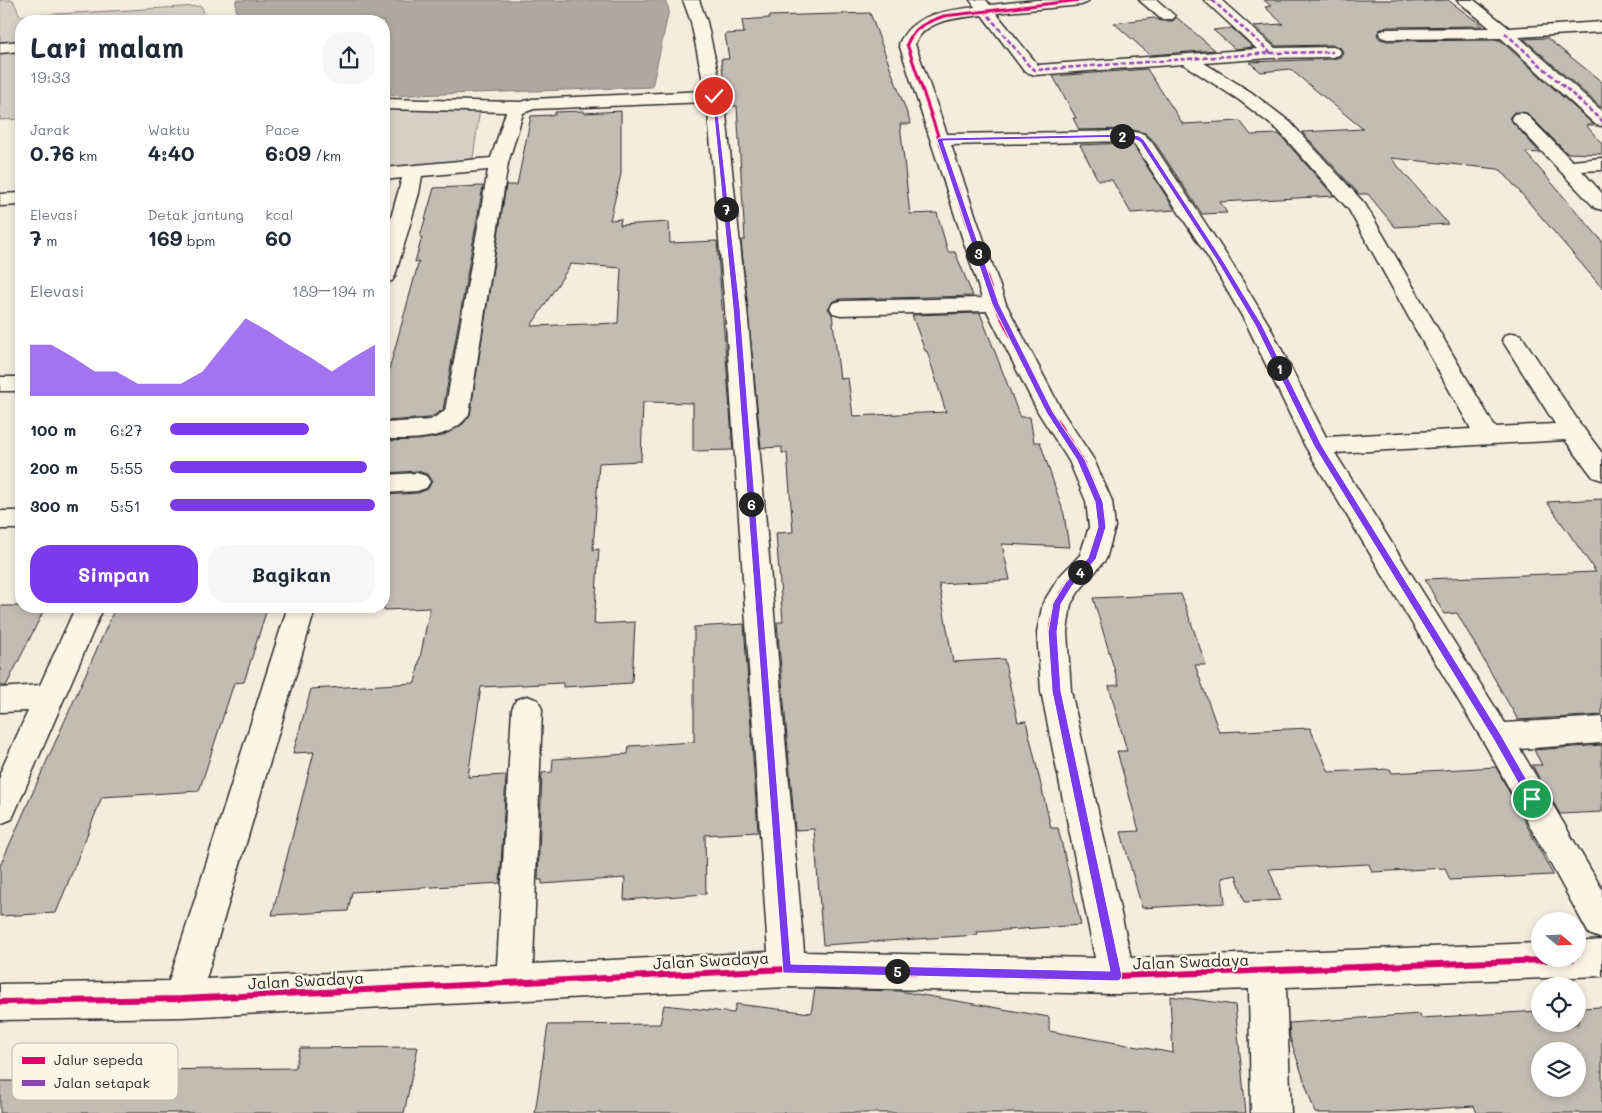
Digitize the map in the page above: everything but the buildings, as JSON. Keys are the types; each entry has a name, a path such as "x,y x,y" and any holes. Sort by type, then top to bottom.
{"street":[{"path":"691,0 699,22 714,96 736,308 786,969"},
{"path":"1081,0 981,5 923,24 911,34 907,44 995,304 1050,412 1081,460 1099,502 1102,527 1092,559 1069,584 1057,603 1052,632 1056,691 1117,976"},
{"path":"1148,0 1167,16"},
{"path":"1212,0 1271,52"},
{"path":"1465,0 1505,33 1602,122"},
{"path":"981,5 1030,67 1035,70 1271,52 1333,52"},
{"path":"1387,34 1505,33 1602,27"},
{"path":"0,48 15,47"},
{"path":"1186,59 1245,96 1284,126 1358,208 1488,436"},
{"path":"390,431 429,429 451,421 457,414 499,163 515,110 532,104 714,96"},
{"path":"390,104 521,107"},
{"path":"1520,118 1602,204"},
{"path":"939,140 1130,136 1141,140 1219,259 1258,325 1318,446 1498,737 1602,922"},
{"path":"390,174 499,163"},
{"path":"1567,167 1602,164"},
{"path":"390,256 409,193 413,172"},
{"path":"0,200 15,199"},
{"path":"840,308 995,304"},
{"path":"1513,340 1572,431 1602,471"},
{"path":"0,384 15,384"},
{"path":"1318,446 1572,431"},
{"path":"390,484 417,482"},
{"path":"0,520 15,520"},
{"path":"0,809 87,613"},
{"path":"182,999 300,613"},
{"path":"0,700 51,697"},
{"path":"514,981 528,709"},
{"path":"1498,737 1602,730"},
{"path":"1586,959 1602,958"},
{"name":"Jalan Swadaya","path":"0,1002 182,999 514,981 786,969 1117,976 1531,961"},
{"path":"1268,970 1271,1113"}],"shaded area":[{"path":"0,0 13,0 20,15 15,15 15,119 0,120"},
{"path":"236,0 665,0 669,10 652,87 390,96 390,15 236,15"},
{"path":"201,6 205,15 38,15"},
{"path":"390,108 480,108 472,165 390,168"}],"marked path":[{"path":"1212,0 1271,53"},
{"path":"984,10 1030,67 1035,70 1271,53 1333,52"},
{"path":"1505,33 1602,121"}],"cycle path":[{"path":"1081,0 944,16 923,24 911,34 907,44 995,304 1050,412 1081,460 1099,501 1102,527 1092,559 1069,584 1057,603 1052,632 1056,691 1117,976"},
{"path":"0,1002 182,999 787,969 1117,976 1531,961"}],"route":[{"path":"714,96 736,308 786,969 1117,976 1056,691 1052,632 1057,603 1069,584 1092,559 1102,527 1099,502 1081,460 1050,412 995,304 939,140 1130,136 1137,137 1142,141 1219,259 1258,325 1318,446 1498,737 1532,799"}]}
